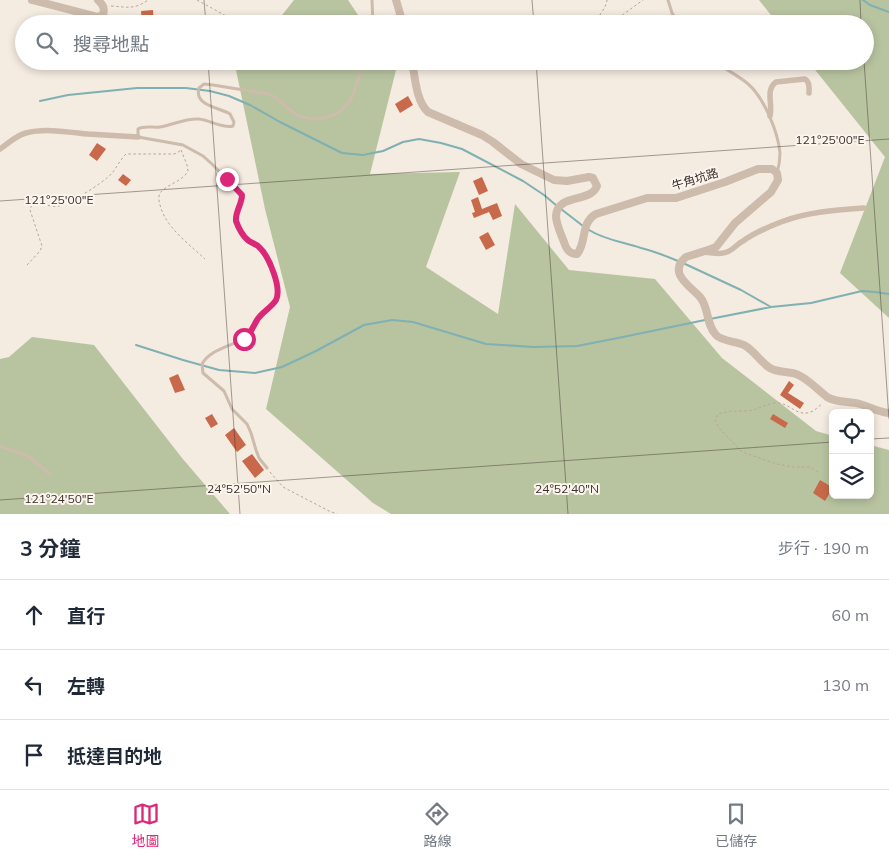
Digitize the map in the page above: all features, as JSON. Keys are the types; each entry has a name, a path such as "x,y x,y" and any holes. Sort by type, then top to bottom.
{"street":[{"path":"32,0 90,15"},
{"path":"396,0 400,15"},
{"path":"100,3 104,11 103,15"},
{"name":"牛角坑路","path":"414,70 420,101 423,108 428,112 482,135 521,164 554,180 568,181 593,178 597,186 595,190 566,201 557,210 557,223 565,246 572,254 576,254 579,251 588,222 596,214 646,198 676,198 758,169 772,169 777,173"},
{"path":"770,116 770,89 776,82 802,78 809,83 809,94"},
{"path":"0,149 13,139 27,132 64,131 138,137"},
{"path":"777,173 778,180 771,192 735,223 716,247 682,260 679,274 703,301 712,330 717,336 742,344 769,368 796,374 828,398 863,405 882,412 889,412"},
{"path":"704,252 716,254 728,251 763,230 807,215 864,208"}],"lane":[{"path":"372,0 373,15"},
{"path":"668,0 673,15"},
{"path":"267,468 256,450 252,433 247,424 232,409 224,391 204,373 202,364 210,354 249,335 259,318 274,304 277,298 278,284 262,250 245,238 237,224 237,214 242,198 240,192 203,156 180,144 138,137 138,130 140,127 160,127 192,119 200,119 228,127 233,126 234,122 230,114 203,102 198,97 199,88 204,84 275,96 300,116 324,118 338,112 351,99 360,70"},
{"path":"728,70 751,86 761,98 770,116 780,152 777,173"},
{"path":"0,446 28,456 50,474"}],"path":[{"path":"100,3 136,8 148,0"},
{"path":"197,0 226,15"},
{"path":"599,15 607,4 607,0"},
{"path":"622,15 643,0"},
{"path":"180,144 188,171 184,177 162,191 159,200 169,224 205,259"},
{"path":"27,265 40,251 42,246 30,210 31,205 39,203 53,207 61,206 73,200 111,175 126,154 174,154 181,150"},
{"path":"818,472 810,467 793,467 777,464 742,452 719,428 715,421 718,414 724,412 754,410 777,402 787,405 797,412 812,411 828,398"},
{"path":"267,468 283,487 329,512 337,514"}],"green space":[{"path":"294,0 348,0 358,15 282,15"},
{"path":"759,0 889,0 889,318 840,273 885,157 815,70 874,70 874,15 771,15"},
{"path":"236,70 396,70 370,174 460,172 426,267 498,314 515,204 569,270 655,279 722,358 816,431 829,435 829,499 874,499 874,446 889,450 889,514 391,514 373,503 266,409 290,307 265,209"},
{"path":"32,337 94,345 182,458 230,514 0,514 0,359 9,357"}],"building":[{"path":"153,10 153,15 141,15 141,11"},
{"path":"408,96 413,105 400,113 395,104"},
{"path":"97,143 106,149 97,161 89,155"},
{"path":"123,174 131,180 126,186 118,180"},
{"path":"482,177 488,191 479,195 473,181"},
{"path":"478,197 482,209 497,203 502,216 493,220 489,212 474,218 472,213 475,212 471,200"},
{"path":"488,232 495,245 486,250 479,237"},
{"path":"178,374 185,390 175,393 169,378"},
{"path":"789,381 794,385 788,393 804,403 800,409 780,395"},
{"path":"212,414 218,424 211,428 205,418"},
{"path":"773,414 788,423 785,428 770,419"},
{"path":"234,428 246,445 237,452 225,435"},
{"path":"252,454 264,470 255,478 242,461"},
{"path":"820,480 829,485 829,494 825,501 813,493"}],"waterway":[{"path":"863,0 870,5 889,12"},
{"path":"40,101 68,95 137,88 186,88 210,91 229,96 250,105 342,153 363,155 383,151 403,142 419,139 462,149 523,181 557,206"},
{"path":"561,209 583,226"},
{"path":"589,230 608,239 678,261"},
{"path":"683,263 741,290 771,307"},
{"path":"710,319 771,307 811,303 862,291 889,294"},
{"path":"136,345 219,370 255,373 282,367 364,325 392,320 413,322 486,344 534,347 577,346 705,320"}],"route":[{"path":"227,179 242,195 242,202 236,222 245,238 262,250 278,284 277,298 274,304 256,321 252,331 244,339"}]}
